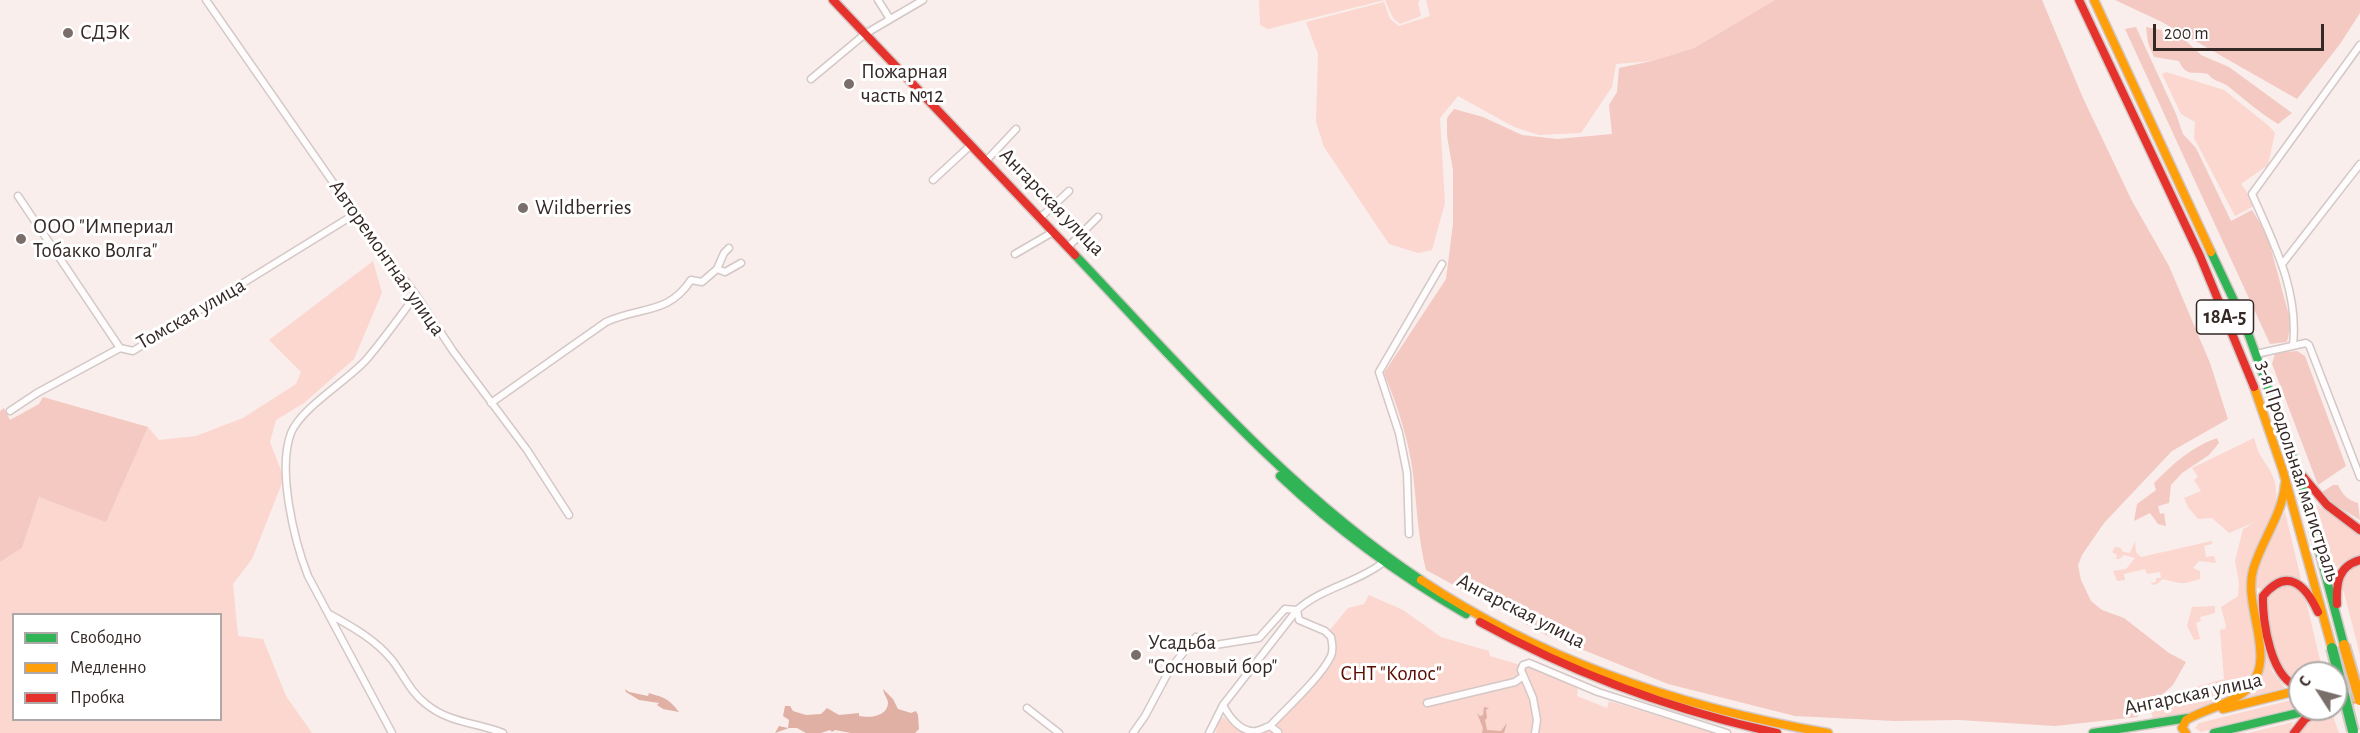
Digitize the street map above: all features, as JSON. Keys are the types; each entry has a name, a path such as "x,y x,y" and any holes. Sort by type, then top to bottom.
{"main road":[{"name":"Ангарская улица","path":"833,0 1243,432 1299,486 1386,556 1477,615 1552,652 1656,693 1771,724 1828,733"},
{"name":"3-я Продольная магистраль","path":"2079,0 2229,327 2264,414 2285,479 2354,732"},
{"name":"3-я Продольная магистраль","path":"2094,0 2227,282 2256,354 2298,471 2360,698"},
{"name":"Ангарская улица","path":"1243,432 1275,471 1295,490 1384,562 1436,597 1547,658 1665,705 1777,733"},
{"path":"2298,471 2314,494 2330,510 2360,530"},
{"path":"2186,733 2182,726 2190,717 2224,705 2246,691 2258,676 2262,654 2252,605 2252,580 2256,563 2282,506 2285,479"},
{"path":"2344,645 2336,582 2350,563 2360,560"},
{"path":"2288,682 2277,666 2262,606 2267,591 2283,581 2290,580 2299,583 2315,605 2332,648"},
{"name":"Ангарская улица","path":"2093,733 2190,717 2288,691"},
{"name":"Ангарская улица","path":"2214,733 2288,715"}],"street":[{"name":"Авторемонтная улица","path":"206,0 355,214 527,450 569,515"},
{"path":"878,0 890,19"},
{"path":"811,79 865,34 923,0"},
{"path":"2293,345 2295,325 2283,263 2252,194 2360,45"},
{"path":"986,161 1016,129"},
{"path":"933,180 970,145"},
{"path":"2283,263 2360,164"},
{"path":"1040,218 1069,191"},
{"name":"Томская улица","path":"18,196 120,348 133,351 355,214"},
{"path":"1068,247 1098,217"},
{"path":"1015,254 1053,232"},
{"path":"491,403 591,331 621,315 659,307 675,300 692,280 702,282 717,269 724,253 729,248"},
{"path":"717,269 725,272 741,263"},
{"path":"1408,534 1407,473 1399,433 1379,372 1442,264"},
{"path":"392,733 308,576 298,551 292,526 286,451 292,431 303,416 365,361 416,295"},
{"path":"2256,354 2293,345 2306,343 2309,345 2360,477"},
{"path":"10,411 37,393 120,348"},
{"path":"1209,733 1223,705 1297,610 1310,598 1365,575 1384,562"},
{"path":"1133,733 1149,710 1170,669 1196,637 1209,646 1259,638 1285,609 1297,610"},
{"path":"1223,705 1228,716 1248,731 1256,732 1270,726 1319,673 1333,648 1331,637 1325,631 1299,620 1297,610"},
{"path":"328,614 357,629 391,659 426,704 454,720 504,733"},
{"path":"1535,733 1537,720 1533,698 1522,677 1521,670 1524,665 1533,664 1598,692 1726,733"},
{"path":"1428,703 1515,682 1522,677"},
{"path":"1027,708 1059,733"},
{"path":"1270,726 1278,732"}],"green space":[{"path":"1259,0 1385,0 1268,29 1260,25"},
{"path":"1385,0 1420,0 1418,3 1421,16 1400,24 1393,18"},
{"path":"1426,0 1775,0 1694,48 1652,61 1616,64 1612,87 1581,133 1539,135 1514,127 1458,96 1440,118 1445,203 1432,250 1418,253 1389,244 1324,147 1316,122 1318,54 1306,22 1384,2 1390,19 1399,26 1430,16"},
{"path":"2166,72 2224,90 2275,133 2268,165 2241,184 2256,205 2235,216 2194,138 2195,122 2181,114 2162,74"},
{"path":"373,261 382,293 354,359 304,403 276,420 270,442 284,478 252,559 233,584 238,636 263,639 286,696 312,733 0,733 0,562 22,548 39,497 106,521 148,427 159,440 196,436 243,418 296,384 301,372 269,340"},
{"path":"2254,438 2259,453 2275,483 2276,505 2271,526 2247,583 2248,605 2257,642 2257,662 2251,679 2240,691 2225,700 2208,707 2153,720 2149,700 2224,679 2220,630 2225,629 2226,626 2221,607 2238,596 2239,583 2235,561 2243,529 2255,522 2229,533 2212,518 2198,519 2184,498 2201,491 2194,480 2198,477 2192,468"},
{"path":"2316,504 2360,535 2360,556 2347,559 2335,569"},
{"path":"2285,512 2301,579 2278,578 2261,589 2254,587 2260,561"},
{"path":"2135,541 2136,552 2141,557 2212,541 2212,544 2204,546 2206,557 2214,556 2216,563 2199,561 2193,568 2200,571 2200,579 2185,583 2163,579 2152,585 2151,583 2156,582 2156,578 2161,578 2160,572 2147,574 2145,569 2124,574 2125,580 2117,581 2113,571 2126,569 2135,558 2124,555 2116,559 2117,555 2112,552 2115,547 2130,553"},
{"path":"2360,564 2360,655 2341,581 2348,569"},
{"path":"2282,585 2292,585 2305,596 2320,661 2288,661 2288,676 2275,652 2265,608 2270,594"},
{"name":"СНТ \"Колос\"","path":"1369,595 1403,610 1441,637 1489,651 1490,656 1534,669 1578,688 1577,696 1607,708 1609,701 1715,733 1260,733 1274,727 1332,660 1335,642 1329,631 1348,608 1364,604"},
{"path":"2215,606 2215,613 2200,617 2201,621 2196,623 2200,639 2194,640 2187,626 2192,607"},
{"path":"2264,641 2272,671 2285,688 2239,700 2254,688 2261,675"},
{"path":"2288,701 2288,710 2201,732 2195,728 2199,723"},
{"path":"1219,714 1243,733 1216,733"},
{"path":"2335,721 2339,733 2300,733 2308,722"},
{"path":"2293,722 2288,733 2248,733"}],"shaded area":[{"path":"1775,0 2042,0 2083,98 2132,201 2169,266 2210,363 2228,419 2172,451 2104,523 2082,555 2078,565 2081,580 2091,601 2102,610 2124,618 2169,653 2186,662 2173,685 2137,717 2055,726 1959,720 1895,721 1795,716 1668,684 1546,635 1426,570 1419,534 1409,448 1384,373 1446,279 1453,224 1453,170 1447,136 1447,118 1454,109 1483,117 1522,135 1557,139 1612,134 1609,105 1617,92 1619,68 1694,48"},
{"path":"2115,0 2360,0 2360,13 2340,44 2297,99 2162,22"},
{"path":"2136,27 2183,134 2196,148 2231,221 2252,210 2267,234 2291,323 2287,342 2270,344 2125,29"},
{"path":"2146,27 2162,30 2163,36 2173,35 2185,40 2201,55 2229,67 2292,113 2278,124 2228,86 2208,74 2188,72 2179,61 2154,57 2148,43"},
{"path":"2297,351 2305,356 2346,466 2318,485 2272,364 2275,353"},
{"path":"43,397 148,427 106,522 39,497 22,548 0,562 0,411 4,408 10,420 39,404"},
{"path":"2217,438 2219,443 2209,455 2182,473 2171,485 2169,503 2158,506 2160,514 2164,513 2166,526 2158,524 2150,513 2134,521 2137,504 2156,490 2154,483 2191,451"},
{"path":"2333,485 2338,485 2346,497 2358,503 2360,520 2334,504 2322,492"},
{"path":"625,689 629,692 648,696 649,693 663,698 679,712 663,709 657,705 659,703 639,700"},
{"path":"883,689 893,699 898,709 911,713 916,711 919,729 915,733 851,733 830,730 821,733 806,733 797,728 789,728 775,733 779,726 788,728 789,720 783,716 785,706 790,706 793,711 806,715 821,714 827,708 839,715 859,713 859,716 863,717 881,714 887,708 888,703"},
{"path":"1484,707 1489,708 1486,710 1485,720 1487,730 1501,731 1507,723 1504,733 1482,733 1483,728 1477,713 1480,716 1483,715"}],"traffic: fast":[{"path":"2211,252 2244,322 2298,471 2344,645"},
{"path":"1075,255 1239,428 1282,469 1373,545 1421,580"},
{"path":"1280,476 1369,551 1466,614"},
{"path":"2332,648 2353,731"},
{"path":"2214,733 2288,715"},
{"path":"2093,733 2188,718"}],"traffic: slow":[{"path":"2094,0 2211,252"},
{"path":"2254,387 2283,471 2332,648"},
{"path":"2186,733 2182,728 2186,720 2240,695 2253,683 2259,669 2261,653 2251,586 2253,570 2280,507 2285,484"},
{"path":"1421,580 1516,635 1617,678 1721,710 1828,733"},
{"path":"2344,645 2360,700"},
{"path":"2223,709 2288,693"},
{"path":"2348,700 2360,697"}],"traffic: jam":[{"path":"833,0 1075,255"},
{"path":"2079,0 2200,256 2254,387"},
{"path":"2300,473 2327,505 2360,530"},
{"path":"2337,604 2340,576 2347,566 2360,560"},
{"path":"2288,680 2275,662 2270,649 2264,620 2263,596 2280,582 2295,583 2307,594 2318,612"},
{"path":"1480,622 1551,658 1624,688 1700,713 1777,733"},
{"path":"2294,733 2303,721"}],"place":[{"name":"СДЭК","path":"68,33"},
{"name":"Пожарная часть №12","path":"849,84"},
{"name":"Wildberries","path":"523,208"},
{"name":"ООО \"Империал Тобакко Волга\"","path":"21,239"},
{"name":"Усадьба \"Сосновый бор\"","path":"1136,655"}]}
